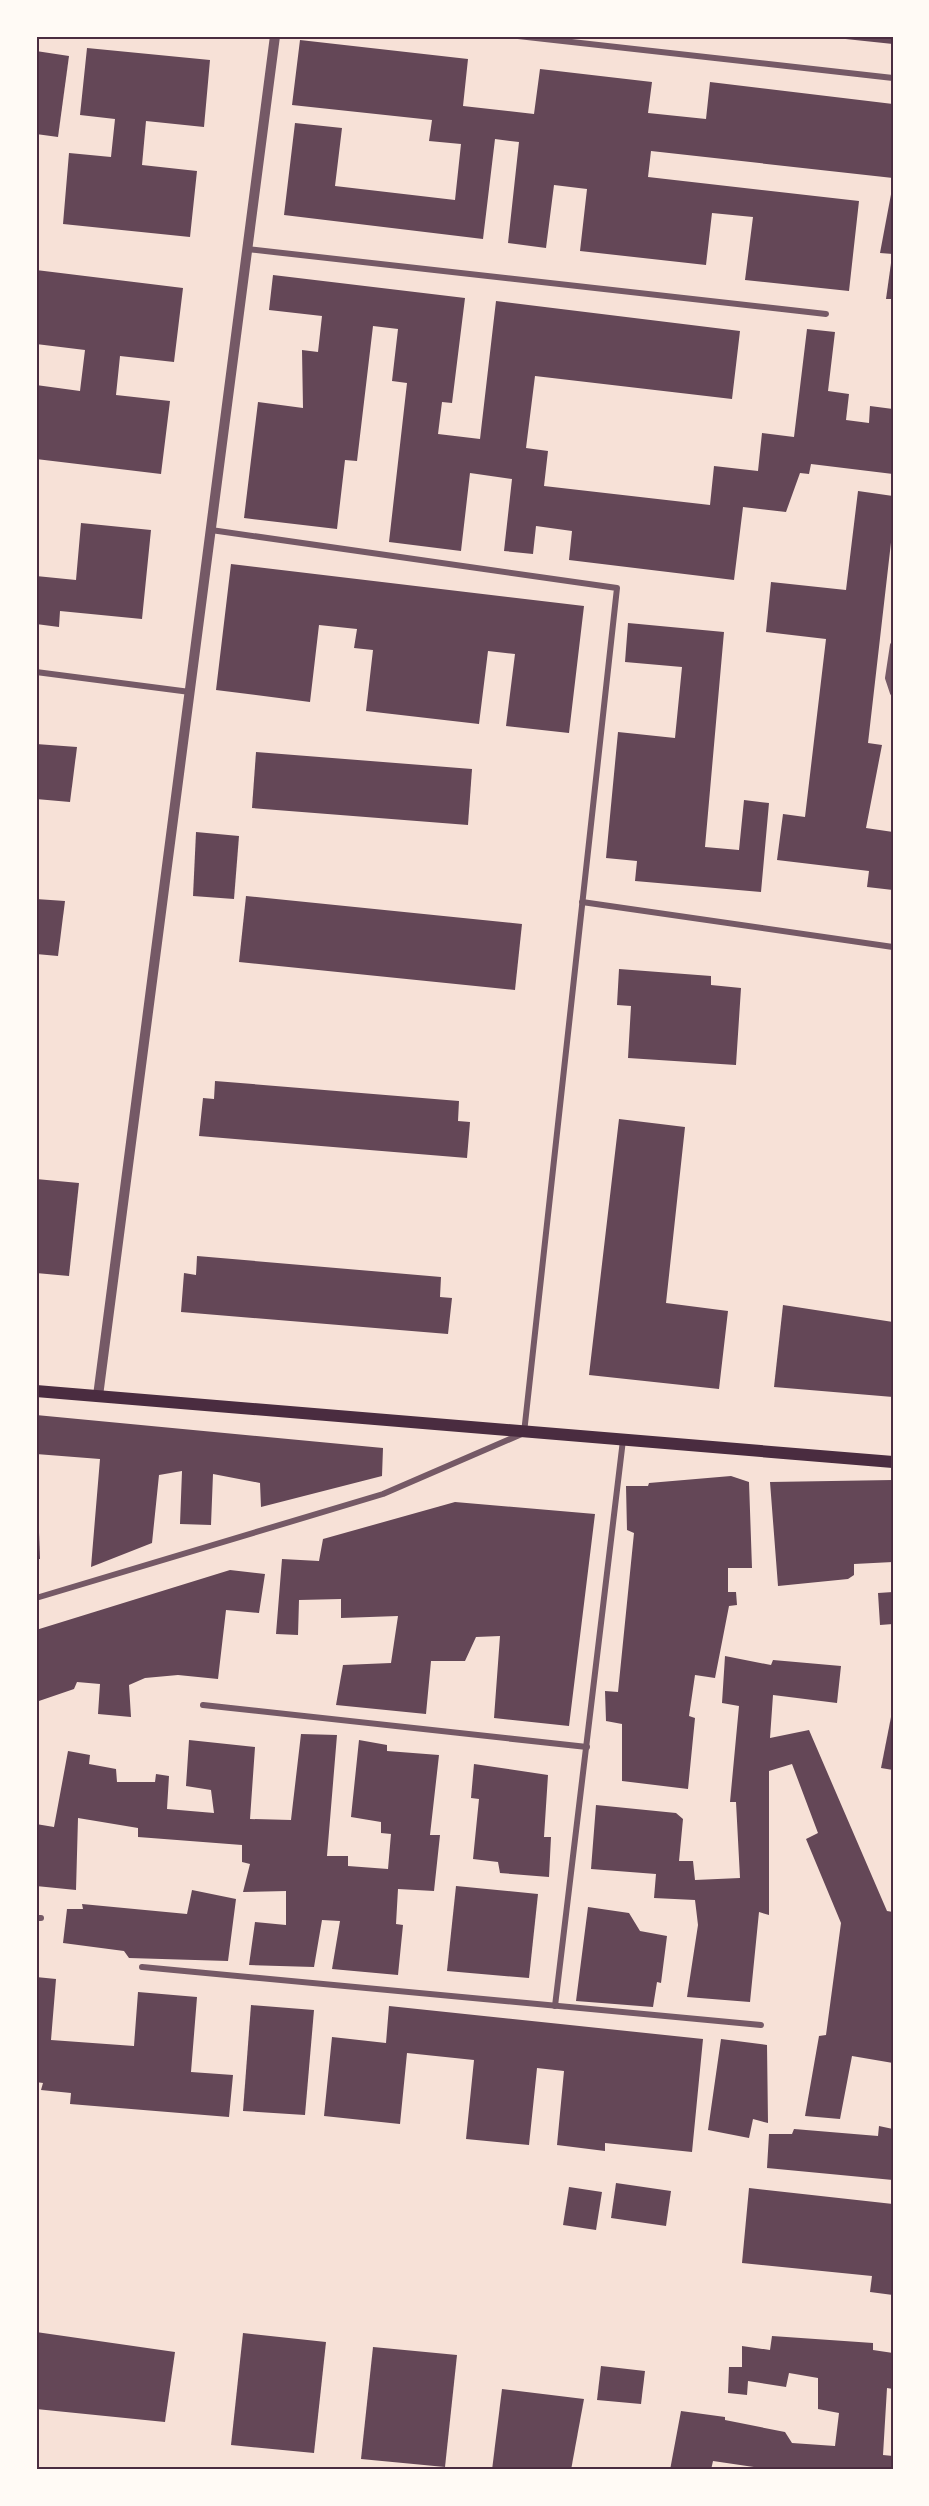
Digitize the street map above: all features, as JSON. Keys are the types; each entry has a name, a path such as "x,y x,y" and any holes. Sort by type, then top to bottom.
{"main road":[{"path":"36,1391 893,1462"}],"street":[{"path":"99,1396 275,36"},
{"path":"518,36 893,78"},
{"path":"247,249 826,314"},
{"path":"36,1598 383,1494 524,1433 617,588 211,531"},
{"path":"893,645 888,678 893,693"},
{"path":"36,672 190,692"},
{"path":"582,902 893,947"},
{"path":"555,2006 623,1440"},
{"path":"203,1705 587,1746"},
{"path":"142,1967 761,2025"}],"building":[{"path":"836,36 893,36 893,44 836,38"},
{"path":"300,40 468,59 463,106 534,114 540,69 652,82 648,113 706,119 710,82 893,104 893,178 651,151 648,177 859,201 849,291 745,280 753,217 712,213 706,265 580,251 587,189 554,185 546,248 508,243 519,142 495,139 483,239 284,215 295,123 342,128 335,186 455,200 461,144 429,141 432,120 292,105"},
{"path":"87,48 210,60 204,127 146,121 142,165 197,171 190,237 63,224 69,153 111,157 115,119 80,115"},
{"path":"36,51 69,56 58,137 36,134"},
{"path":"892,189 893,254 880,253"},
{"path":"892,256 893,299 886,299"},
{"path":"36,270 183,288 174,362 120,356 116,395 170,401 161,474 36,459 36,385 80,391 85,350 36,344"},
{"path":"273,275 465,298 452,403 442,402 438,434 480,439 496,301 740,331 732,399 535,376 526,448 548,451 544,486 710,505 714,466 758,471 762,433 794,437 807,329 835,332 828,391 849,394 846,420 869,423 870,406 893,409 893,474 811,464 809,474 800,473 786,512 743,507 734,580 569,560 572,531 536,526 533,554 504,551 512,479 470,473 461,551 389,542 407,383 392,381 398,329 373,326 357,461 345,460 337,529 244,518 258,402 303,408 302,350 318,352 322,316 269,310"},
{"path":"858,491 893,496 893,525 868,743 882,745 866,828 893,832 893,890 867,887 869,871 777,860 783,814 805,817 826,639 766,632 771,582 846,590"},
{"path":"81,523 151,530 142,619 60,611 59,627 36,624 36,576 76,580"},
{"path":"231,564 584,606 569,733 506,726 515,654 488,651 479,724 366,711 373,650 354,648 357,629 319,625 310,702 216,690"},
{"path":"628,623 724,632 705,847 739,850 744,800 769,803 761,892 635,881 637,861 606,858 618,732 675,738 682,667 625,662"},
{"path":"36,744 77,747 70,802 36,799"},
{"path":"256,752 472,769 468,825 252,808"},
{"path":"196,832 239,836 234,899 193,896"},
{"path":"246,896 522,924 515,990 239,962"},
{"path":"36,899 65,901 58,956 36,954"},
{"path":"619,969 711,976 711,985 741,988 736,1065 628,1058 631,1006 617,1005"},
{"path":"215,1081 459,1101 458,1121 470,1122 467,1158 199,1136 203,1098 214,1099"},
{"path":"619,1119 685,1127 666,1303 728,1311 719,1389 589,1375"},
{"path":"36,1179 79,1183 69,1276 36,1273"},
{"path":"197,1256 441,1277 440,1297 452,1298 448,1334 181,1312 184,1273 196,1275"},
{"path":"783,1305 893,1322 893,1397 774,1387"},
{"path":"36,1415 383,1448 382,1476 261,1507 260,1483 213,1474 211,1525 180,1524 182,1471 159,1475 152,1543 91,1567 100,1459 36,1454"},
{"path":"731,1476 749,1482 752,1568 728,1568 728,1592 736,1592 737,1605 729,1606 715,1678 695,1675 689,1716 695,1718 688,1789 622,1781 622,1724 606,1721 605,1691 618,1692 634,1533 627,1530 626,1486 648,1486 649,1483"},
{"path":"893,1480 893,1562 854,1564 854,1575 848,1579 778,1586 770,1482"},
{"path":"455,1502 595,1514 569,1726 494,1718 500,1636 476,1637 465,1661 431,1661 426,1714 336,1705 343,1665 391,1663 398,1616 341,1618 341,1599 299,1600 298,1635 276,1634 282,1559 319,1561 323,1539"},
{"path":"36,1506 38,1506 40,1559 36,1559"},
{"path":"230,1570 265,1574 259,1613 226,1610 218,1679 178,1675 145,1678 129,1685 131,1717 98,1714 100,1684 77,1682 74,1689 36,1702 36,1630"},
{"path":"893,1592 893,1624 880,1625 878,1593"},
{"path":"725,1656 771,1665 773,1660 841,1666 837,1703 773,1695 770,1738 809,1730 887,1911 893,1912 893,2063 852,2056 840,2119 805,2116 819,2036 826,2035 841,1923 806,1839 818,1833 792,1764 769,1771 769,1915 759,1912 750,2002 687,1997 698,1925 695,1900 654,1898 656,1874 591,1869 596,1805 676,1813 683,1819 679,1861 693,1861 695,1880 740,1878 736,1802 730,1802 739,1706 722,1703"},
{"path":"893,1712 893,1770 881,1768"},
{"path":"301,1734 337,1735 327,1856 348,1856 348,1866 388,1869 391,1834 381,1833 381,1822 351,1817 359,1740 387,1745 387,1751 439,1755 430,1835 440,1835 434,1891 398,1889 396,1924 403,1925 398,1975 332,1969 340,1921 322,1920 314,1967 249,1965 255,1922 286,1925 286,1891 243,1892 250,1864 242,1862 242,1845 138,1837 138,1828 78,1818 76,1890 36,1886 36,1824 54,1827 68,1751 90,1755 89,1764 116,1769 117,1782 155,1782 156,1774 169,1776 167,1809 214,1813 211,1790 186,1786 189,1740 255,1747 250,1819 291,1820"},
{"path":"474,1764 548,1775 544,1837 551,1837 549,1877 500,1873 498,1862 473,1859 479,1799 471,1798"},
{"path":"456,1886 538,1894 529,1978 447,1971"},
{"path":"192,1890 236,1899 228,1961 129,1958 124,1951 63,1943 67,1909 83,1909 82,1904 187,1914"},
{"path":"588,1907 629,1913 640,1931 667,1936 661,1983 657,1982 653,2007 576,2001"},
{"path":"36,1977 56,1979 51,2040 134,2046 138,1992 197,1997 191,2072 233,2075 229,2117 70,2104 71,2093 41,2090 43,2083 36,2082"},
{"path":"251,2005 314,2010 305,2115 243,2111"},
{"path":"389,2006 703,2039 692,2152 605,2143 605,2151 557,2145 564,2071 537,2068 529,2145 466,2139 474,2060 407,2053 400,2124 324,2116 332,2037 386,2043"},
{"path":"721,2039 767,2045 768,2123 753,2119 749,2138 708,2130"},
{"path":"879,2126 893,2129 893,2180 767,2168 769,2134 792,2134 794,2129 878,2136"},
{"path":"616,2183 671,2191 666,2226 611,2218"},
{"path":"569,2187 602,2192 596,2230 563,2225"},
{"path":"749,2188 893,2204 893,2295 870,2292 872,2276 742,2263"},
{"path":"36,2332 175,2352 165,2422 36,2409"},
{"path":"243,2333 326,2342 314,2453 231,2445"},
{"path":"772,2336 873,2343 873,2350 893,2353 893,2389 887,2388 883,2455 893,2456 893,2470 774,2470 713,2461 711,2470 670,2470 681,2411 725,2417 725,2420 785,2432 792,2443 835,2446 839,2413 818,2409 818,2378 789,2373 786,2387 748,2381 747,2395 728,2393 729,2367 742,2367 742,2346 770,2350"},
{"path":"373,2347 457,2355 445,2467 361,2459"},
{"path":"601,2366 645,2371 641,2404 597,2400"},
{"path":"502,2389 584,2399 571,2470 492,2470"}]}
